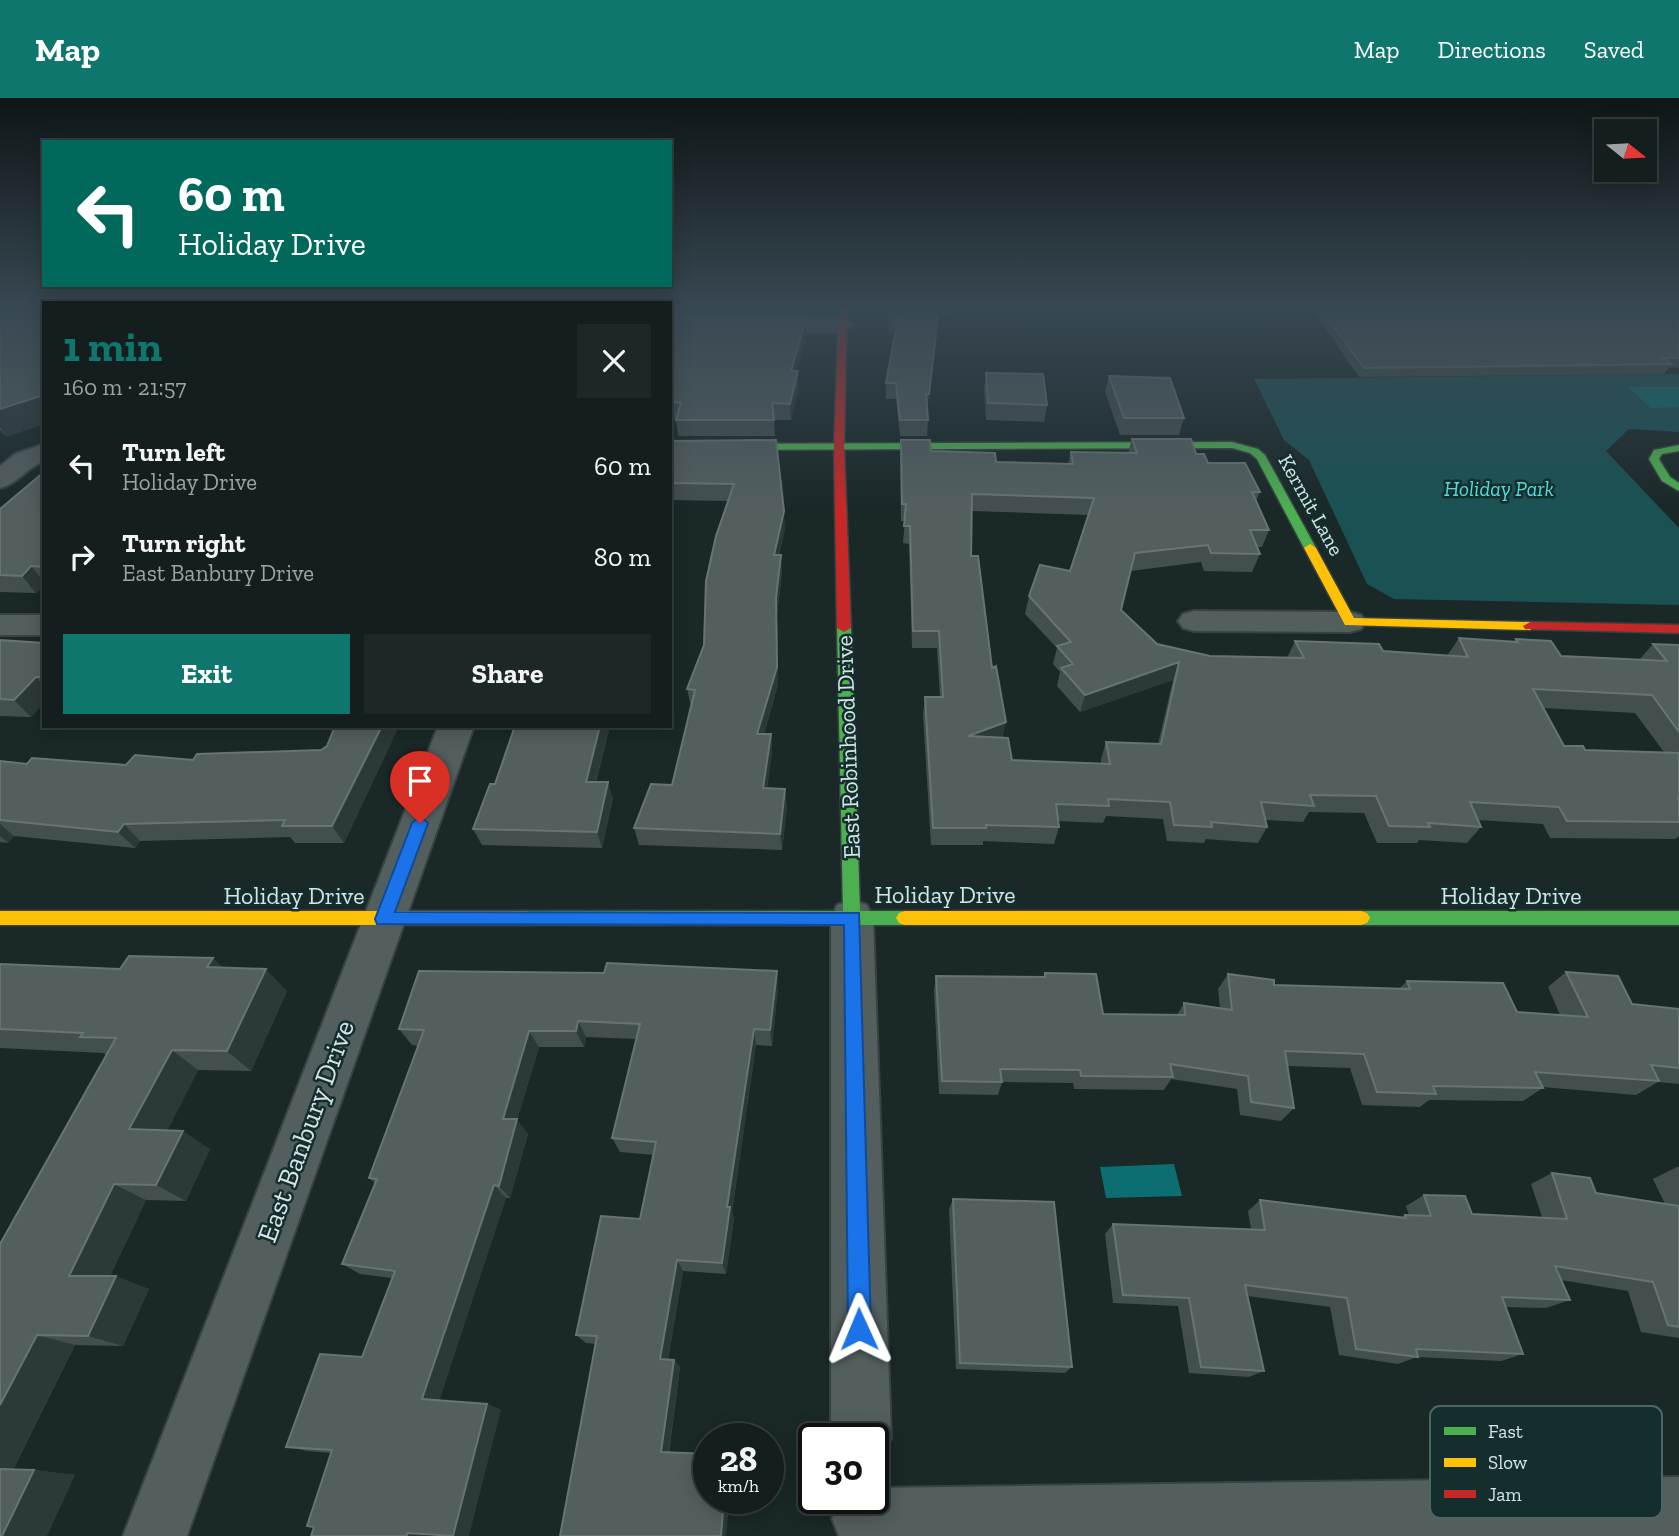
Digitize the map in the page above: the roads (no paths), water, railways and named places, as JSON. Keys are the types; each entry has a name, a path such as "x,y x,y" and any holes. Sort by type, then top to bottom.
{"street":[{"name":"East Robinhood Drive","path":"841,375 839,447 852,918 861,1423"},
{"name":"Kermit Lane","path":"672,447 1223,445 1254,451 1261,457 1291,508 1350,622"},
{"path":"1679,448 1658,452 1654,459 1666,479 1679,488"},
{"path":"0,481 24,460 42,453"},
{"path":"1194,621 1679,629"},
{"path":"0,625 42,625"},
{"name":"East Banbury Drive","path":"155,1536 455,728"},
{"name":"Holiday Drive","path":"0,918 1679,918"},
{"path":"863,1518 1430,1511"}],"park label":[{"name":"Holiday Park","path":"1499,489"}]}
